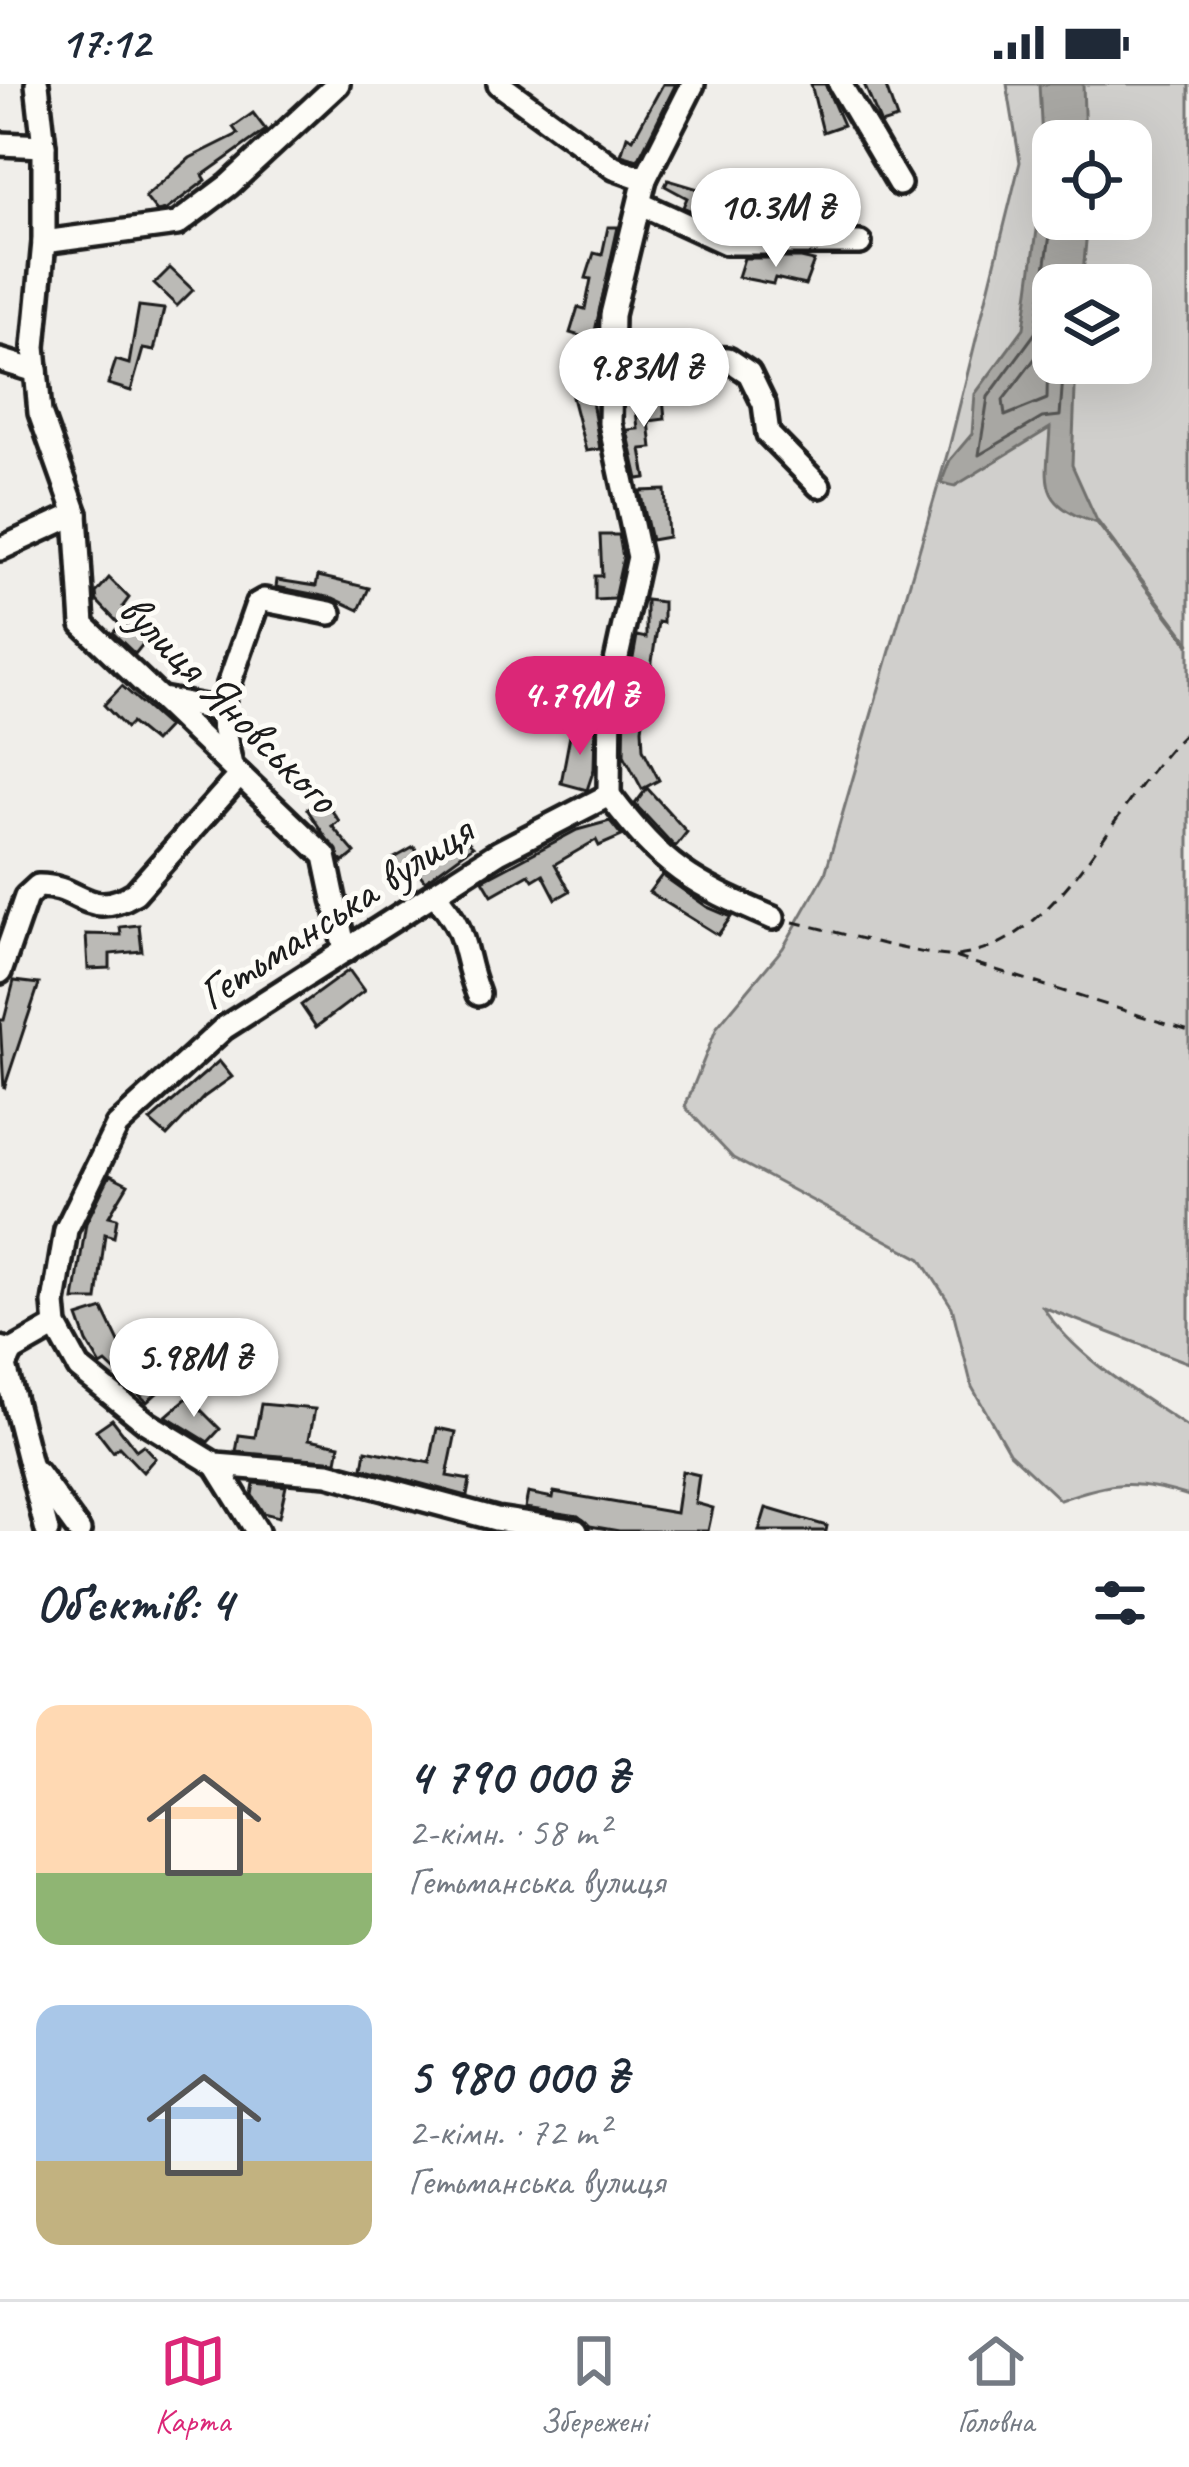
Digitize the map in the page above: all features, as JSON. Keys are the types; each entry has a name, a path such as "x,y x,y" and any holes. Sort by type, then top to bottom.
{"street":[{"name":"вулиця Яновського","path":"37,84 44,146 44,242 36,371 40,413 76,514 83,626 325,856 345,951"},
{"path":"44,242 176,224 230,185 338,84"},
{"path":"499,84 614,167 645,179"},
{"path":"693,84 645,179 612,315 610,423 639,557 610,689 609,795 661,859 692,884 773,918"},
{"path":"840,84 899,184"},
{"path":"0,144 44,146"},
{"path":"641,204 726,243 860,242"},
{"path":"611,375 650,372 699,358 728,359 748,373 764,404 768,434 819,486"},
{"path":"0,360 36,371"},
{"path":"0,549 76,514"},
{"path":"0,972 26,897 38,886 54,886 93,906 116,905 135,893 236,771 220,710 257,604 264,600 330,613"},
{"path":"160,699 220,710"},
{"name":"Гетьманська вулиця","path":"56,1326 54,1303 66,1230 117,1126 224,1028 499,852 609,795"},
{"path":"434,894 468,942 468,968 478,994"},
{"path":"47,1531 4,1366 6,1349 56,1326 79,1368 147,1423 216,1465 328,1474 496,1519 576,1531"},
{"path":"29,1462 80,1531"},
{"path":"216,1465 257,1531"}],"path":[{"path":"954,956 1005,941 1062,892 1188,732"},
{"path":"773,918 954,956 1189,1031"}],"shaded area":[{"path":"1007,84 1189,84 1189,1363 1043,1307 1090,1359 1189,1428 1189,1496 1124,1484 1060,1500 1009,1452 972,1387 952,1307 921,1259 733,1158 685,1107 717,1027 783,948 825,874 949,448 1020,162"}],"water":[{"path":"1039,84 1083,84 1084,120 1041,120"},
{"path":"1036,240 1086,240 1084,264 1032,264"},
{"path":"1032,268 1032,384 1075,384 1072,465 1098,523 1077,516 1054,498 1047,475 1050,428 955,486 941,483 950,460 972,434 975,394 1024,328"}],"building":[{"path":"663,84 676,84 638,160 621,155 627,136 633,139"},
{"path":"811,84 825,84 843,125 823,132"},
{"path":"864,84 885,84 897,119 881,124"},
{"path":"253,113 266,130 203,175 206,180 157,212 145,197 190,158 238,134 233,127"},
{"path":"668,180 715,194 713,200 755,202 760,190 782,199 770,228 738,215 735,225 721,224 683,207 687,198 665,186"},
{"path":"608,227 618,227 593,340 570,333 578,307 585,309 591,279 586,278 594,253 602,255"},
{"path":"744,258 814,261 805,285 775,278 773,284 738,277"},
{"path":"170,268 193,290 177,306 154,284"},
{"path":"139,306 164,309 154,351 143,349 131,391 108,384 116,360 129,364"},
{"path":"591,395 600,449 586,451 572,397"},
{"path":"663,397 665,419 649,421 652,448 641,449 646,478 638,479 627,430 638,429 635,401"},
{"path":"665,490 668,537 651,540 640,491"},
{"path":"600,535 619,535 623,558 614,599 595,600 595,576 602,576"},
{"path":"318,576 369,588 359,610 333,598 276,587 277,580 316,586"},
{"path":"109,578 129,598 123,606 151,634 135,654 113,633 120,625 97,601 96,593"},
{"path":"646,600 663,602 663,623 658,622 642,728 643,749 659,780 642,789 624,755 625,703 637,636 646,638"},
{"path":"122,686 168,727 154,742 131,723 126,728 104,705"},
{"path":"572,725 595,730 594,769 587,790 561,783"},
{"path":"647,788 687,832 675,847 635,804"},
{"path":"323,798 339,821 332,826 355,853 343,863 307,809"},
{"path":"610,821 622,836 599,846 596,840 555,864 570,891 556,899 543,874 533,880 529,874 492,895 483,880 577,830"},
{"path":"458,832 473,846 425,881 411,863 395,872 389,861 414,847 423,863"},
{"path":"662,875 707,907 731,917 718,935 649,892"},
{"path":"139,925 142,951 110,954 110,968 88,969 86,934 121,935 120,927"},
{"path":"349,970 364,991 316,1027 301,1005"},
{"path":"14,981 39,984 4,1089 0,1020 4,1020"},
{"path":"219,1061 232,1077 204,1097 167,1136 150,1121"},
{"path":"110,1175 128,1184 109,1216 117,1218 114,1237 105,1234 97,1300 74,1300 86,1223"},
{"path":"103,1309 127,1359 131,1356 166,1385 147,1402 106,1363 101,1366 87,1342 78,1317"},
{"path":"188,1397 220,1429 208,1442 166,1416"},
{"path":"261,1404 315,1409 309,1439 340,1445 337,1461 236,1452 239,1435 255,1437"},
{"path":"112,1419 136,1450 143,1445 155,1458 143,1472 119,1447 113,1452 96,1430"},
{"path":"437,1428 456,1432 447,1476 470,1480 467,1496 363,1468 366,1450 430,1463"},
{"path":"682,1471 699,1475 695,1503 713,1508 708,1531 619,1531 590,1526 578,1516 525,1508 528,1493 553,1498 554,1492 676,1513"},
{"path":"254,1483 286,1486 279,1517 263,1513 252,1495"},
{"path":"766,1508 827,1526 826,1531 759,1531"}],"waterway":[{"path":"1098,523 1189,643"}]}
